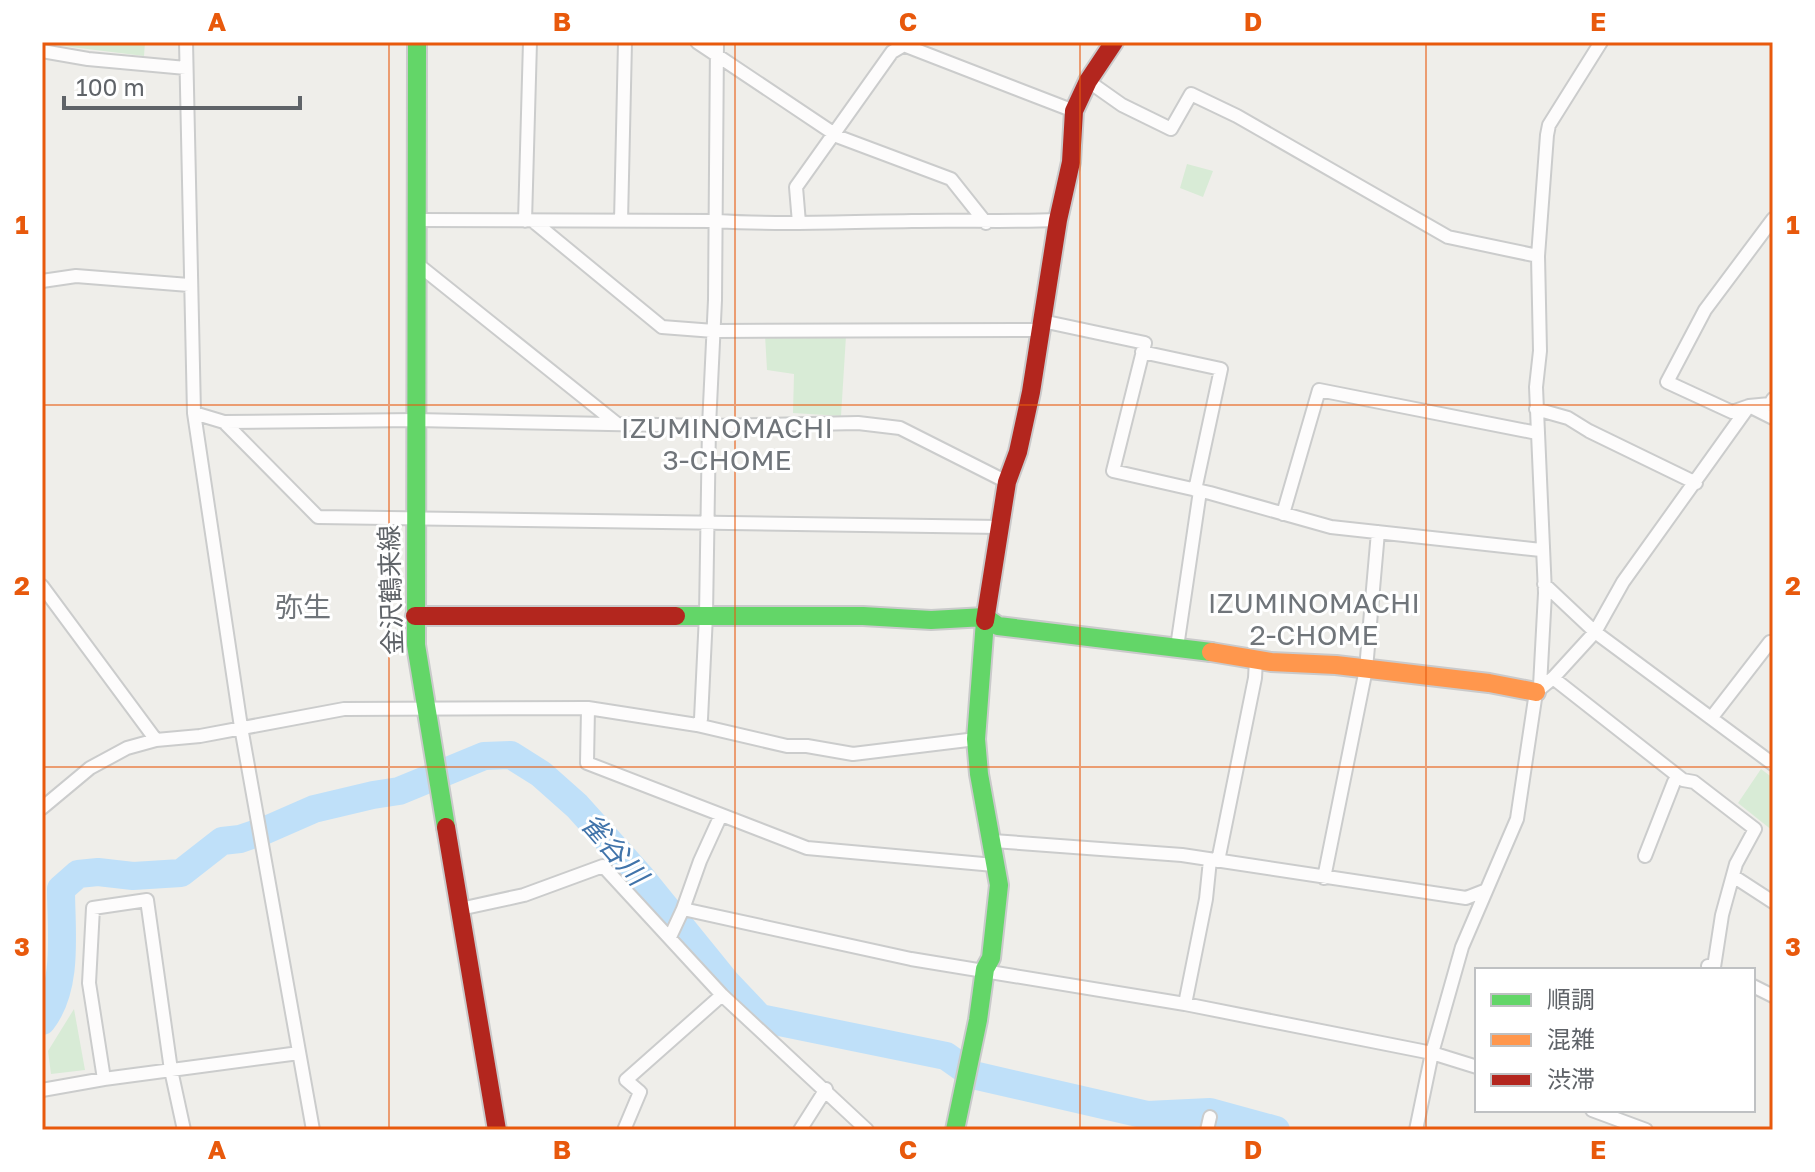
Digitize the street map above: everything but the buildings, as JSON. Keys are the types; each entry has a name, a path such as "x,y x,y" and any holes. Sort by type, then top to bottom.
{"street":[{"path":"186,42 194,413 241,727 313,1130"},
{"name":"金沢鶴来線","path":"417,42 416,645 497,1130"},
{"path":"529,221 530,42"},
{"path":"621,221 625,42"},
{"path":"697,42 717,49 834,134 951,179 986,223"},
{"path":"955,1130 985,969 991,958 999,885 979,774 976,739 985,617 1007,482 1021,437 1058,220 1071,162 1074,111 1088,81 1114,42"},
{"path":"799,223 796,187 892,52 908,44 1074,111"},
{"path":"1416,1130 1432,1053 1462,947 1517,819 1538,689 1544,584 1536,409 1540,351 1538,256 1549,125 1596,44"},
{"path":"697,725 701,719 706,615 706,522 714,331 717,49"},
{"path":"42,51 88,59 186,68"},
{"path":"1088,81 1122,105 1171,129 1191,94 1237,116 1448,237 1538,256"},
{"path":"1773,219 1705,310 1667,382 1732,412 1770,404 1773,399"},
{"path":"416,220 799,223 1058,220"},
{"path":"529,221 662,327 714,331 1041,325 1145,343 1113,471 1197,490 1331,527 1541,550"},
{"path":"416,263 616,423"},
{"path":"42,281 76,276 189,285"},
{"path":"1142,352 1221,369 1197,490 1177,647"},
{"path":"1283,514 1319,390 1537,433"},
{"path":"1749,406 1773,418"},
{"path":"415,616 863,616 931,620 985,617 998,626 1177,647 1256,660 1538,689 1553,678 1595,632 1623,582 1749,406"},
{"path":"1536,409 1568,418 1696,483"},
{"path":"194,413 224,422 416,420 709,426 858,423 900,428 1007,482"},
{"path":"224,422 318,517 1000,527"},
{"path":"1324,878 1366,669 1378,532"},
{"path":"1544,584 1595,632 1773,764"},
{"path":"42,586 156,740"},
{"path":"1712,717 1770,642 1773,644"},
{"path":"1185,1004 1256,660"},
{"path":"1553,678 1683,780 1694,782 1755,829 1736,864 1722,915 1714,968"},
{"path":"42,808 90,768 127,748 156,740 200,736 344,709 588,708 697,725 787,746 807,746 853,754 976,739"},
{"path":"588,708 587,763 721,815 807,848 994,865"},
{"path":"1645,856 1674,782"},
{"path":"671,934 721,815"},
{"path":"993,841 1182,855 1466,898 1484,891"},
{"path":"460,909 524,895 603,866 671,934 722,995 867,1130"},
{"path":"1733,876 1773,902"},
{"path":"104,1079 89,983 93,908 147,900 171,1070 184,1130"},
{"path":"682,911 911,959 1185,1004 1432,1053 1475,1066"},
{"path":"1755,987 1773,996"},
{"path":"624,1130 640,1092 626,1080 722,995"},
{"path":"42,1090 299,1053"},
{"path":"800,1130 826,1089"},
{"path":"1596,1112 1621,1126 1646,1130"}],"green space":[{"path":"56,42 145,42 144,56 55,45"},
{"path":"1187,164 1213,171 1203,197 1180,188"},
{"path":"765,335 846,336 841,416 793,413 794,374 767,370"},
{"path":"1761,769 1773,778 1773,831 1738,803"},
{"path":"74,1009 85,1070 51,1074 48,1051"}],"waterway":[{"name":"雀谷川","path":"42,1021 51,1007 60,975 61,889 78,874 98,872 133,876 181,873 222,841 240,839 266,830 314,809 399,791 484,756 511,755 541,774 577,806 760,1018 946,1056 973,1075 1147,1115 1210,1112 1276,1130"}],"traffic: fast":[{"path":"417,42 416,645 446,827"},
{"path":"676,616 863,616 931,620 985,617 998,626 1211,652"},
{"path":"955,1130 978,1020 985,969 991,958 999,885 979,774 976,739 985,621"}],"traffic: slow":[{"path":"1211,652 1271,662 1336,665 1489,683 1536,692"}],"traffic: jam":[{"path":"985,621 1007,482 1018,452 1031,392 1058,220 1071,162 1074,111 1088,81 1114,42"},
{"path":"415,616 676,616"},
{"path":"446,827 497,1130"}],"district":[{"name":"IZUMINOMACHI 3-CHOME","path":"727,444"},
{"name":"弥生","path":"303,607"},
{"name":"IZUMINOMACHI 2-CHOME","path":"1314,619"}]}
